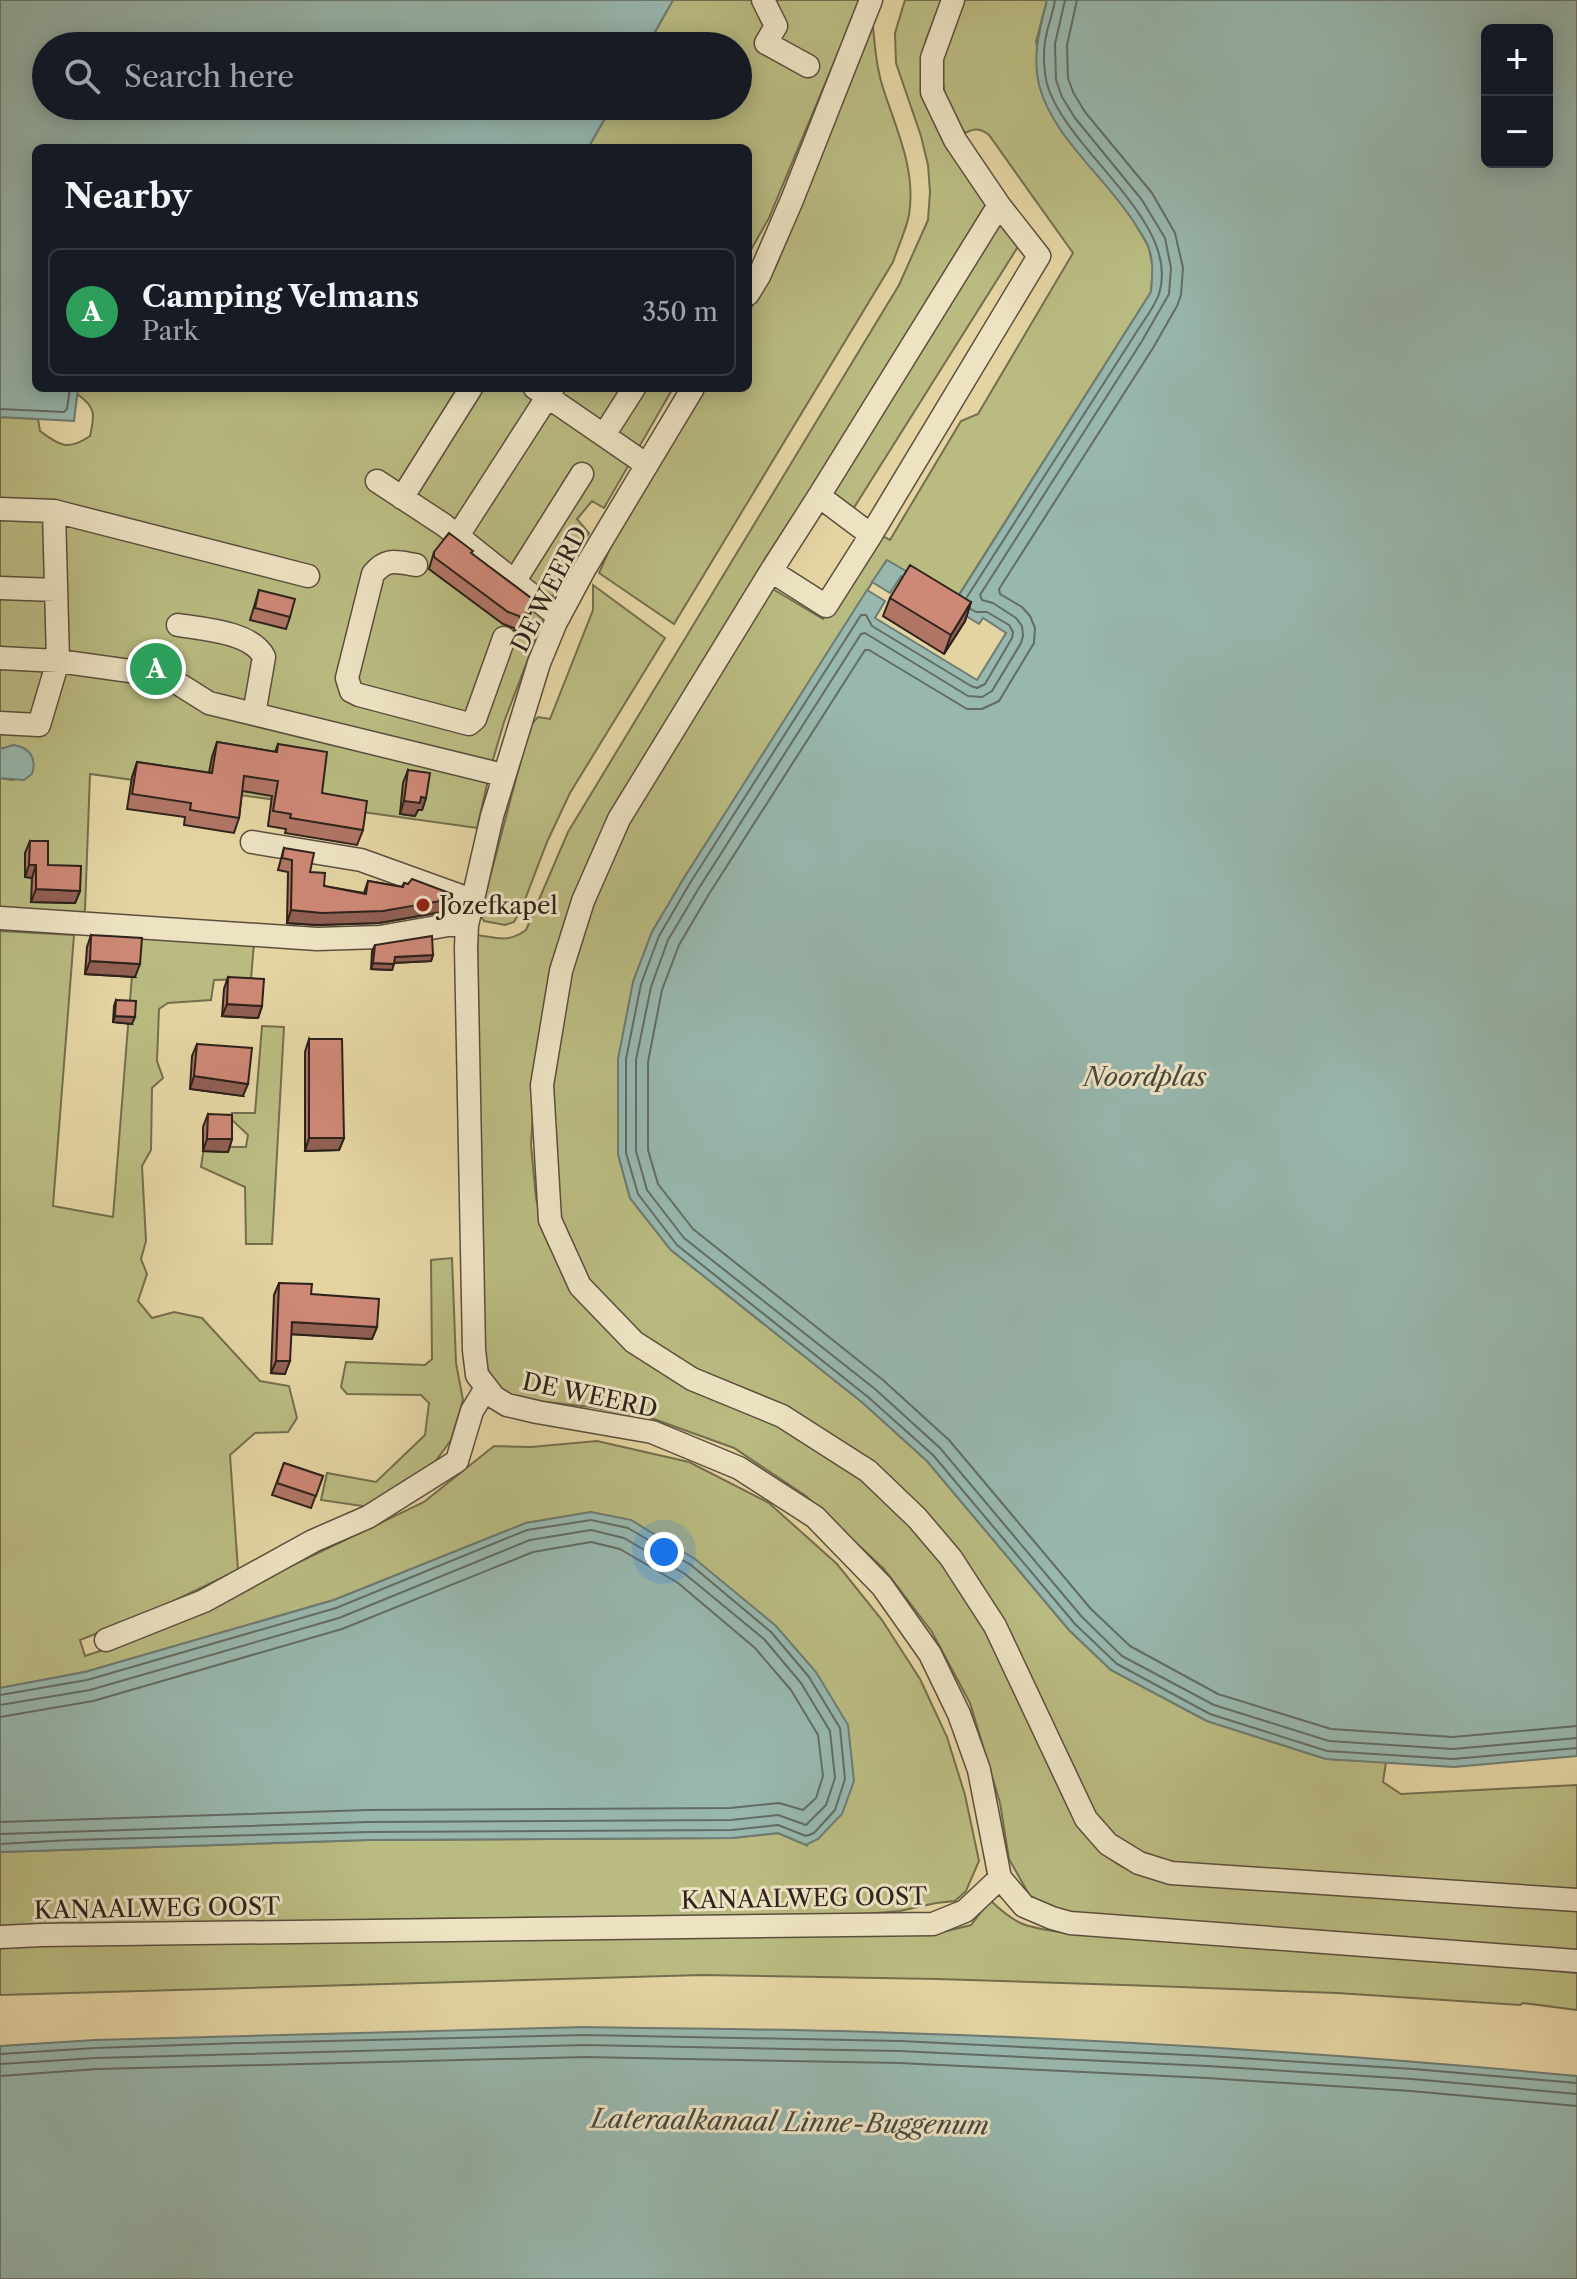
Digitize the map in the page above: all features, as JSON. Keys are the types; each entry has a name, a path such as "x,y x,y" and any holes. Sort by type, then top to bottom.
{"street":[{"path":"758,0 776,26 766,43 808,66"},
{"path":"752,287 792,200 871,0"},
{"path":"771,571 826,606 1039,256 999,205 955,140 932,92 932,58 953,0"},
{"path":"999,205 619,819 583,901 561,971 542,1085 550,1220 580,1286 634,1342 692,1379 782,1416 868,1471 917,1518 951,1558 995,1626 1086,1819 1108,1844 1139,1863 1171,1873 1577,1900"},
{"path":"402,498 468,392"},
{"path":"457,537 544,392"},
{"path":"546,392 647,465"},
{"path":"604,435 631,392"},
{"name":"DE WEERD","path":"691,392 585,568 539,663 503,775 472,900 467,925 474,1350 477,1375 494,1397 507,1405 652,1432 739,1468 815,1517 882,1586 930,1654 959,1714 979,1770 1000,1878"},
{"path":"514,582 582,474"},
{"path":"377,481 444,525 559,617"},
{"path":"819,496 871,535"},
{"path":"0,509 54,511 308,576"},
{"path":"0,723 39,725 58,661 54,511"},
{"path":"416,565 391,561 381,564 373,574 347,678 351,691 469,724 475,719 504,638"},
{"path":"0,588 56,590"},
{"path":"178,625 249,640 260,649 264,657 254,714"},
{"path":"0,658 58,661 166,676 209,703 503,775"},
{"path":"252,842 361,860 472,900"},
{"path":"0,918 317,939 380,937 448,925 467,925"},
{"path":"106,1640 204,1601 313,1541 368,1517 457,1461 472,1411 486,1388"},
{"path":"1000,1878 1024,1906 1070,1923 1577,1961"},
{"name":"KANAALWEG OOST","path":"0,1937 933,1924 965,1911 1000,1878"}],"green space":[{"path":"673,0 860,0 769,218 752,248 752,144 590,144 604,120 752,120 752,32 655,32"},
{"path":"905,0 942,0 926,40 923,61 986,204 615,811 536,1063 531,1145 536,1198 547,1241 570,1286 593,1315 824,1449 911,1522 987,1626 1079,1820 1106,1856 1116,1863 1169,1882 1577,1908 1577,1951 1066,1912 1031,1898 1009,1859 1000,1803 970,1703 932,1632 884,1569 806,1496 734,1448 651,1418 591,1407 518,1399 497,1386 484,1362 477,935 508,938 526,930 568,832 899,285 928,220 930,192 921,136 896,63 895,33"},
{"path":"961,0 1047,0 1036,42 1060,129 1128,211 1149,247 1153,269 1151,292 955,601 886,561 652,932 633,982 618,1154 630,1198 671,1250 863,1403 927,1461 1069,1630 1111,1670 1207,1721 1326,1759 1386,1762 1383,1782 1401,1794 1577,1785 1577,1894 1155,1861 1112,1838 1091,1812 920,1511 644,1340 579,1269 553,1197 552,1078 565,996 589,907 625,829 771,588 823,619 877,533 890,540 961,421 978,414 1073,253 989,135 977,130 965,133 951,109 942,78 944,52"},
{"path":"873,26 880,77 908,168 911,199 906,227 893,262 674,624 599,573 612,544 702,392 752,392 752,306 777,264"},
{"path":"1000,222 1019,245 850,514 820,509"},
{"path":"671,392 604,508 592,501 577,519 589,533 551,599 504,722 477,828 90,774 85,910 81,915 0,911 0,778 13,780 14,745 0,749 0,417 38,419 40,431 53,440 64,445 76,444 90,436 93,417 91,407 77,394"},
{"path":"593,585 665,638 570,793 514,922 505,925 484,921 480,915 530,726 538,717 550,719 593,610"},
{"path":"0,931 74,935 53,1206 113,1217 135,937 254,943 251,979 214,980 211,1000 168,1003 159,1009 157,1061 163,1078 152,1088 151,1150 142,1166 146,1241 141,1259 147,1274 138,1301 152,1318 174,1312 202,1318 260,1381 289,1386 297,1418 288,1432 255,1433 230,1455 238,1570 155,1610 80,1640 85,1656 148,1635 424,1502 494,1446 531,1447 597,1441 689,1462 769,1503 837,1564 882,1620 920,1679 947,1737 965,1795 979,1861 966,1891 955,1901 900,1911 852,1915 400,1919 0,1931 0,1852 368,1840 732,1838 778,1833 806,1845 591,1512 526,1523 334,1600 85,1672 0,1688"},
{"path":"262,1026 284,1027 272,1244 246,1244 245,1187 201,1167 204,1147 246,1147 248,1135 231,1119 232,1113 255,1113"},
{"path":"452,1258 456,1363 463,1400 451,1440 432,1466 369,1507 321,1500 327,1473 376,1482 425,1435 429,1403 421,1395 347,1394 341,1387 346,1362 425,1365 432,1359 431,1260"},
{"path":"990,1900 1022,1924 1060,1932 1433,1959 1577,1973 1577,2010 1523,2003 1337,1993 937,1979 702,1975 0,1995 0,1943 900,1928 943,1932 971,1925"}],"water":[{"path":"0,0 673,0 655,32 32,32 32,120 604,120 590,144 32,144 32,392 78,392 74,421 0,417"},
{"name":"Noordplas","path":"1047,0 1577,0 1577,1756 1454,1767 1326,1759 1207,1721 1111,1670 1069,1630 927,1461 863,1403 671,1250 630,1198 618,1154 618,1059 633,982 652,932 867,590 885,601 875,618 977,680 1006,633 983,618 979,624 901,576 890,593 872,582 887,560 956,600 1151,292 1152,260 1145,240 1125,210 1069,141 1046,105 1036,63"},
{"path":"14,745 28,751 33,759 32,774 24,780 0,778 0,749"},
{"path":"591,1512 631,1520 695,1559 776,1626 816,1672 848,1725 854,1781 842,1814 818,1839 806,1845 778,1833 732,1838 368,1840 0,1852 0,1688 85,1672 334,1600 526,1523"},
{"name":"Lateraalkanaal Linne-Buggenum","path":"585,2027 861,2032 1154,2044 1577,2076 1577,2279 0,2279 0,2046 95,2040"}],"building":[{"path":"449,533 535,601 521,620 434,557 434,552"},
{"path":"910,565 971,602 951,635 890,598"},
{"path":"259,590 295,599 290,617 255,608"},
{"path":"217,742 277,752 278,744 327,752 322,793 367,801 363,830 290,818 291,814 273,811 278,781 244,776 239,818 190,810 191,803 132,794 137,762 212,773"},
{"path":"408,770 430,773 426,798 421,797 420,803 404,801"},
{"path":"30,841 48,841 48,865 81,866 80,891 36,889 36,865 29,865"},
{"path":"284,848 314,853 310,872 325,873 324,886 366,894 368,881 403,887 412,879 452,894 452,899 383,911 322,913 291,910 292,860 282,858"},
{"path":"91,935 142,938 140,964 90,961"},
{"path":"432,936 433,955 395,957 394,964 373,963 375,945"},
{"path":"228,977 264,979 262,1006 227,1004"},
{"path":"116,1000 136,1001 135,1017 115,1016"},
{"path":"309,1039 342,1039 344,1138 309,1138"},
{"path":"197,1044 252,1048 248,1084 194,1076"},
{"path":"208,1114 232,1115 232,1139 207,1139"},
{"path":"279,1283 312,1284 311,1294 379,1299 377,1327 292,1322 290,1361 276,1361"},
{"path":"284,1463 323,1476 316,1496 277,1483"}],"place":[{"name":"Camping Velmans","path":"156,669"},
{"name":"Jozefkapel","path":"423,905"}]}
